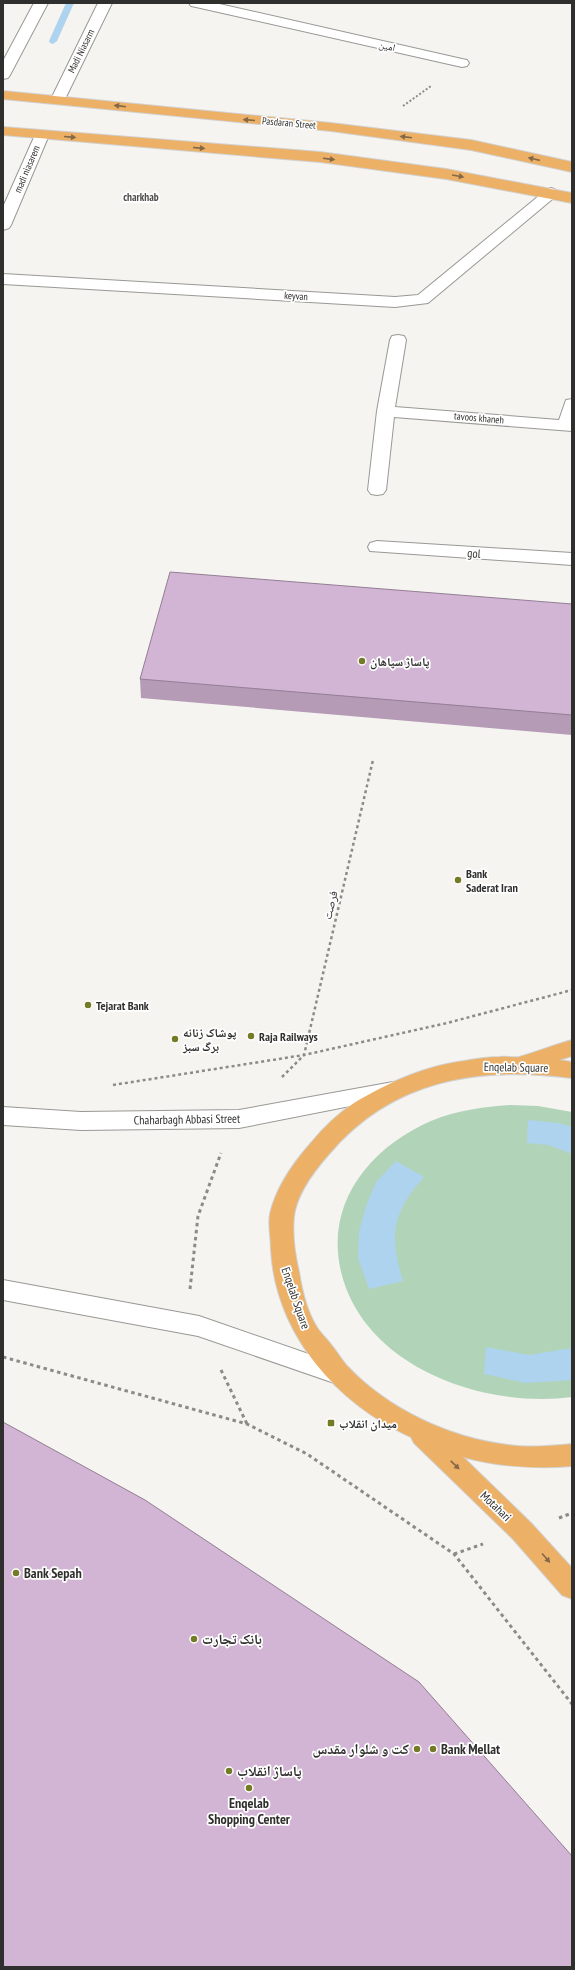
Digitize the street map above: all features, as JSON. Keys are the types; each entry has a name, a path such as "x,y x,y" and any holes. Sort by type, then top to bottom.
{"main road":[{"name":"Pasdaran Street","path":"3,95 58,99 366,132 471,145 572,168"},
{"path":"3,131 320,157 446,174 572,198"},
{"path":"518,1064 572,1048"},
{"name":"Enqelab Square","path":"572,1070 518,1064 483,1066 453,1070 393,1090 350,1117 320,1145 301,1171 282,1213 284,1264 294,1299 308,1334 340,1375 371,1401 416,1429 447,1440 500,1455 532,1458 572,1455"},
{"name":"Motahari","path":"416,1429 522,1530 572,1587"}],"street":[{"path":"3,75 41,3"},
{"name":"Madi Niasarm","path":"58,99 105,3"},
{"name":"امین","path":"196,3 462,63"},
{"name":"madi niasarem","path":"3,225 42,134"},
{"name":"keyvan","path":"3,279 395,302 422,300 551,193"},
{"path":"377,490 386,411 398,340"},
{"path":"569,425 572,404"},
{"name":"tavoos khaneh","path":"386,411 569,425"},
{"name":"gol","path":"377,547 572,559"},
{"name":"Chaharbagh Abbasi Street","path":"3,1116 81,1121 239,1120 393,1090"},
{"path":"3,1290 199,1326 340,1375"}],"path":[{"path":"366,132 462,63"},
{"name":"فرصت","path":"304,1055 373,760"},
{"path":"111,1085 304,1055 448,1023 572,990"},
{"path":"247,1424 199,1326 190,1293 198,1216 224,1144 239,1120 304,1055"},
{"path":"3,1357 247,1424 307,1454 454,1554 572,1704"}],"green space":[{"path":"510,1105 538,1106 572,1112 572,1397 540,1399 506,1396 472,1389 440,1378 410,1362 383,1342 361,1317 346,1288 339,1260 338,1234 343,1210 353,1187 367,1167 386,1149 407,1133 441,1117 470,1110"}],"water":[{"path":"528,1120 558,1123 572,1127 572,1154 549,1145 527,1143"},
{"path":"396,1161 424,1177 405,1202 396,1225 396,1250 403,1281 369,1289 358,1258 359,1232 366,1206 376,1182"},
{"path":"486,1347 529,1355 572,1348 572,1380 526,1383 484,1374"}],"building":[{"name":"پاساژ سپاهان","path":"170,572 572,604 572,715 140,679"},
{"name":"Enqelab Shopping Center","path":"3,1422 145,1500 419,1682 572,1856 572,1967 3,1967"}],"waterway":[{"path":"53,41 70,3"}],"place":[{"name":"پاساژ سپاهان","path":"362,661"},
{"name":"Bank Saderat Iran","path":"458,880"},
{"name":"Tejarat Bank","path":"88,1005"},
{"name":"Raja Railways","path":"251,1036"},
{"name":"پوشاک زنانه برگ سبز","path":"175,1039"},
{"name":"میدان انقلاب","path":"331,1423"},
{"name":"Bank Sepah","path":"16,1573"},
{"name":"بانک تجارت","path":"194,1639"},
{"name":"کت و شلوار مقدس","path":"417,1749"},
{"name":"Bank Mellat","path":"433,1749"},
{"name":"پاساژ انقلاب","path":"229,1771"},
{"name":"Enqelab Shopping Center","path":"249,1788"}],"district":[{"name":"charkhab","path":"141,197"}]}
